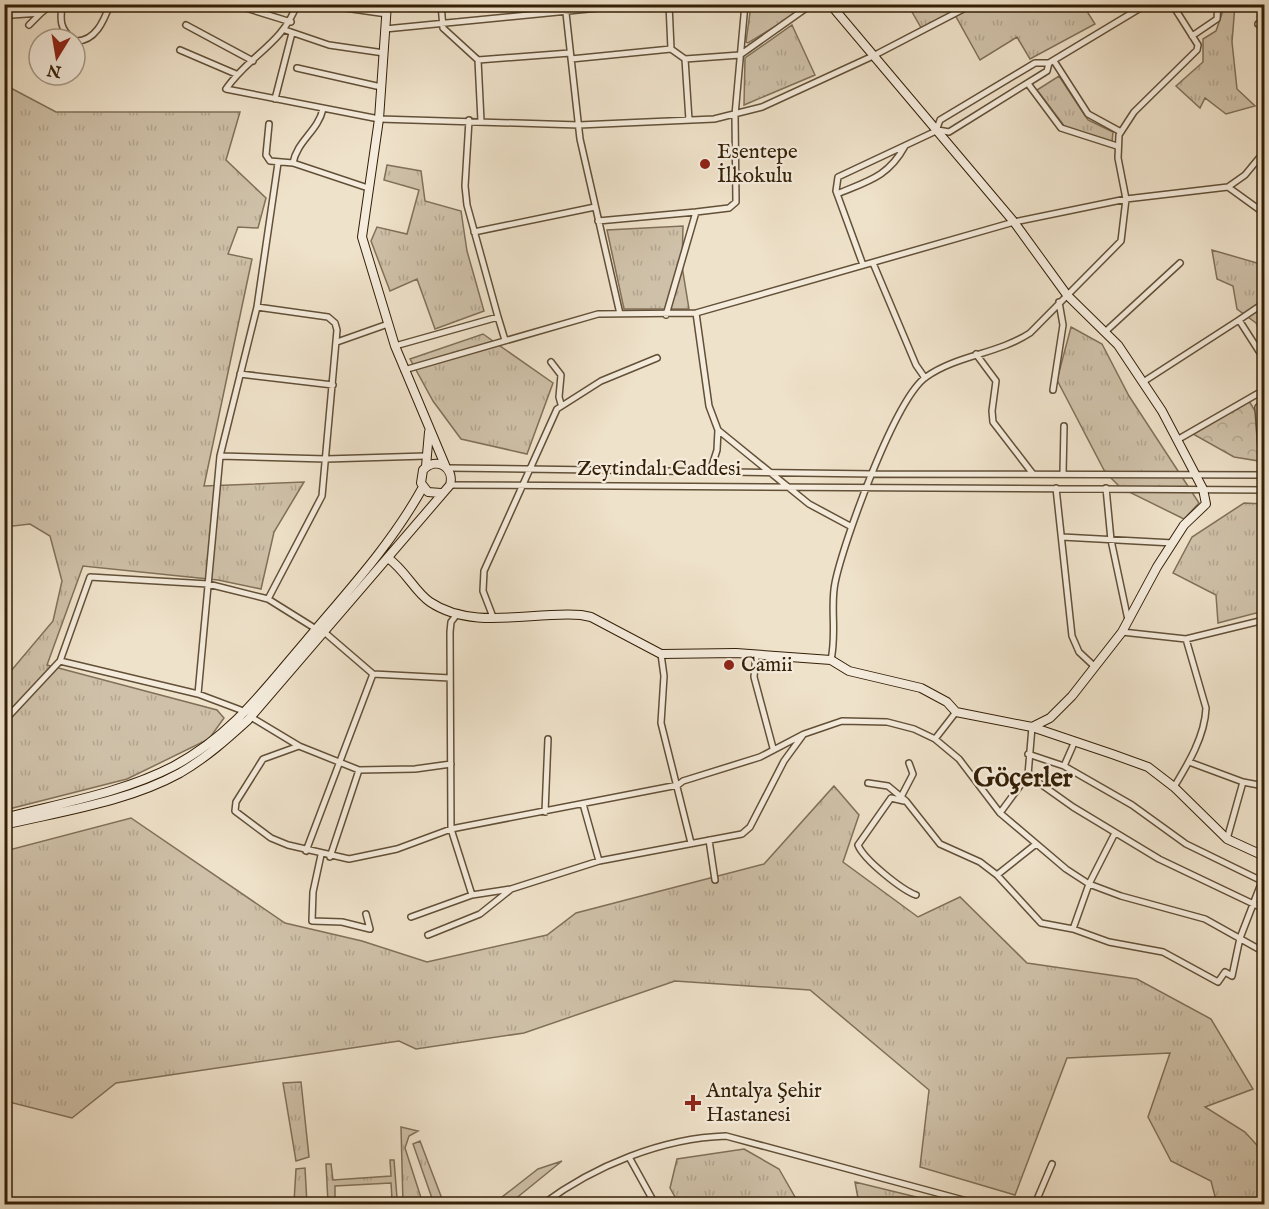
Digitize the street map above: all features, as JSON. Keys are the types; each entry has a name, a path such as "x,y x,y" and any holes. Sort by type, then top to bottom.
{"street":[{"path":"39,4 41,13"},
{"path":"29,24 52,4"},
{"path":"61,27 59,21 62,4"},
{"path":"87,38 96,33 105,20 110,4"},
{"path":"233,4 291,22"},
{"path":"297,4 291,22 285,30 236,74 226,88 379,119 579,125 689,120 735,115 762,107 873,56 973,4"},
{"path":"317,4 387,14"},
{"path":"4,825 129,795 179,773 213,752 249,714 320,630 388,558 450,485 451,476 429,430 395,346 362,237 379,119 387,4"},
{"path":"441,4 442,26 469,55 478,60 671,49 685,59 740,55 812,4"},
{"path":"385,29 442,26 565,7 639,4"},
{"path":"669,4 671,49"},
{"path":"598,221 696,213 729,208 736,202 735,115 745,4"},
{"path":"830,4 1014,222 1067,295 1118,345 1178,440 1203,489 1206,504 1184,525 1122,632 1072,696 1050,718 1032,728"},
{"path":"863,266 837,195 835,182 840,174 937,131 950,132 1029,85 1047,71 1052,62 1147,4"},
{"path":"831,660 836,639 834,586 850,526 869,487 896,419 915,387 925,378 952,362 1018,340 1030,333 1121,241 1126,199 1118,146 1121,132 1134,112 1197,50 1198,45 1172,4"},
{"path":"1192,36 1217,19 1218,4"},
{"path":"565,7 579,125 620,314"},
{"path":"12,15 41,13"},
{"path":"186,25 253,61"},
{"path":"285,30 328,45 384,53"},
{"path":"276,99 291,33"},
{"path":"180,51 236,74"},
{"path":"685,59 689,120"},
{"path":"478,60 481,121"},
{"path":"937,131 940,120 984,96 1028,67 1040,61 1052,62"},
{"path":"1052,62 1088,114 1121,132"},
{"path":"297,68 381,87"},
{"path":"1029,85 1061,128 1118,146"},
{"path":"292,163 295,150 314,130 323,109"},
{"path":"469,120 465,186 474,232 505,340"},
{"path":"269,124 266,155 270,160 278,164 292,163 368,188"},
{"path":"837,195 885,173 894,165 906,145"},
{"path":"404,370 598,315 696,313 1014,222 1126,199 1228,187 1245,175 1264,152"},
{"path":"198,694 220,456 257,307 278,164"},
{"path":"1228,187 1264,213"},
{"path":"474,232 595,207"},
{"path":"666,315 696,213"},
{"path":"1104,332 1180,262"},
{"path":"873,263 916,365 925,378"},
{"path":"1053,390 1063,325 1059,302"},
{"path":"1143,382 1264,303"},
{"path":"257,307 328,317 335,323 337,342 322,496 268,599"},
{"path":"696,313 709,406 718,430 717,450 710,472"},
{"path":"395,346 498,317"},
{"path":"1239,320 1264,359"},
{"path":"337,342 388,324"},
{"path":"976,354 996,381 992,411 993,422 1033,474"},
{"path":"561,404 601,381 657,358"},
{"path":"493,617 483,591 484,571 561,404 561,375 551,362"},
{"path":"240,374 333,385"},
{"path":"1178,440 1264,390"},
{"path":"426,466 435,463 446,467 874,474 1264,475 1258,406 1264,403"},
{"path":"1063,474 1064,426"},
{"path":"429,430 426,466 421,474 423,487 428,492 441,493"},
{"path":"718,430 790,486 809,504 850,526"},
{"path":"220,456 326,459 426,456"},
{"name":"Zeytindalı Caddesi","path":"450,485 1264,490"},
{"path":"320,630 403,523 423,487"},
{"path":"1056,488 1072,636 1079,652 1094,666"},
{"path":"1106,488 1111,540 1128,621"},
{"path":"1062,537 1173,543"},
{"path":"388,558 406,572 428,601 458,613 493,617 567,614 591,617 661,654 756,654 831,660 849,671 921,688 947,702 957,712 1032,728 1148,767 1174,787 1227,839 1264,856"},
{"path":"4,721 60,661 90,577 208,584 268,599 320,630 374,674 450,678"},
{"path":"458,613 451,622 451,829 472,895"},
{"path":"1122,632 1186,639 1264,620"},
{"path":"1174,787 1189,762 1204,725 1206,708 1186,639"},
{"path":"661,654 664,676 661,723 691,843"},
{"path":"756,654 754,677 773,748"},
{"path":"60,661 198,694 249,714 299,746 359,770 415,769 451,764"},
{"path":"306,851 374,674"},
{"path":"935,739 957,712"},
{"path":"4,818 144,779 210,745 249,714"},
{"path":"299,746 263,759 234,808 239,816 271,838 306,851 349,860 371,857 451,829 678,785 682,781 760,757 773,748 827,724 858,720 887,722 914,729 935,739 958,759 1000,813 1089,884 1149,905 1205,919 1264,952"},
{"path":"1000,813 1028,776 1028,754 1032,728"},
{"path":"411,917 472,895 512,889 599,861 742,834 750,827 784,761 804,734"},
{"path":"545,812 548,740"},
{"path":"1064,766 1075,741"},
{"path":"868,783 888,786 903,799 940,844 980,862 997,875 1041,923 1073,929 1109,942 1163,952 1218,982 1225,972 1232,976 1240,938 1264,880 1186,844 1132,805 1064,766 1028,754"},
{"path":"1189,762 1243,782 1264,786"},
{"path":"903,799 913,774 909,763"},
{"path":"330,857 359,770"},
{"path":"1028,776 1115,834 1179,869 1264,909"},
{"path":"1227,839 1243,782"},
{"path":"903,799 891,798 858,845 865,855 888,876 908,892 916,895"},
{"path":"583,804 599,861"},
{"path":"1073,929 1089,884 1115,834"},
{"path":"709,840 715,880"},
{"path":"997,875 1036,844"},
{"path":"321,855 313,892 312,921 342,922 370,929 366,914"},
{"path":"428,935 480,914 512,889"},
{"path":"1264,1043 1261,1050 1264,1064"},
{"path":"543,1204 569,1185 629,1158 710,1137 726,1136 978,1204"},
{"path":"629,1158 655,1204"},
{"path":"1035,1204 1052,1164"}],"green space":[{"path":"751,5 810,5 748,43 746,42"},
{"path":"908,5 1083,5 1095,24 1030,59 1017,37 980,60 955,15 923,31"},
{"path":"1225,5 1235,5 1232,42 1237,89 1255,106 1226,114 1205,98 1200,108 1176,86 1203,62 1203,39 1216,31"},
{"path":"792,25 815,75 744,105 745,58"},
{"path":"1059,76 1088,120 1113,132 1112,142 1065,127 1037,90"},
{"path":"5,85 56,112 240,112 226,160 266,198 258,228 238,227 228,254 252,259 204,486 304,482 274,532 261,589 218,580 83,566 47,665 217,710 224,718 209,739 127,779 5,810 5,678 53,621 62,581 50,536 30,524 5,527"},
{"path":"387,165 421,171 425,201 461,211 467,251 484,311 435,329 417,279 390,291 371,241 377,227 407,234 419,190 384,180"},
{"path":"683,226 682,266 689,309 624,309 607,230"},
{"path":"1212,250 1264,265 1264,339 1256,323 1237,309 1233,286 1217,279"},
{"path":"1071,327 1102,344 1129,396 1199,503 1184,519 1121,488 1105,472 1057,380"},
{"path":"483,334 553,383 527,454 461,439 433,401 410,359"},
{"path":"1249,401 1258,416 1259,461 1234,457 1193,434"},
{"path":"1244,503 1264,504 1264,611 1218,623 1216,595 1173,573 1192,537"},
{"path":"834,786 859,815 843,862 918,917 960,897 1027,963 1137,979 1211,1019 1253,1089 1205,1107 1245,1132 1264,1153 1264,1204 1217,1204 1211,1181 1171,1161 1148,1117 1170,1053 1067,1058 1015,1195 920,1167 929,1090 810,990 675,981 524,1033 416,1049 399,1041 116,1083 72,1118 5,1101 5,851 131,818 285,923 362,941 427,962 547,935 576,913 764,864"},
{"path":"301,1082 309,1157 296,1161 283,1083"},
{"path":"401,1127 418,1131 409,1136 405,1148 423,1204 403,1204"},
{"path":"420,1141 444,1204 434,1204 413,1144"},
{"path":"744,1149 779,1169 799,1204 679,1204 670,1188 677,1159"},
{"path":"390,1160 394,1160 397,1198 392,1199 391,1183 335,1186 335,1202 328,1203 326,1164 331,1164 333,1180 391,1176"},
{"path":"562,1161 509,1204 493,1204 538,1169"},
{"path":"305,1168 307,1204 294,1202 296,1169"},
{"path":"855,1182 945,1204 859,1204"}],"place":[{"name":"Esentepe İlkokulu","path":"705,164"},
{"name":"Camii","path":"729,665"},
{"name":"Antalya Şehir Hastanesi","path":"693,1103"}],"district":[{"name":"Göçerler","path":"1023,779"}]}
